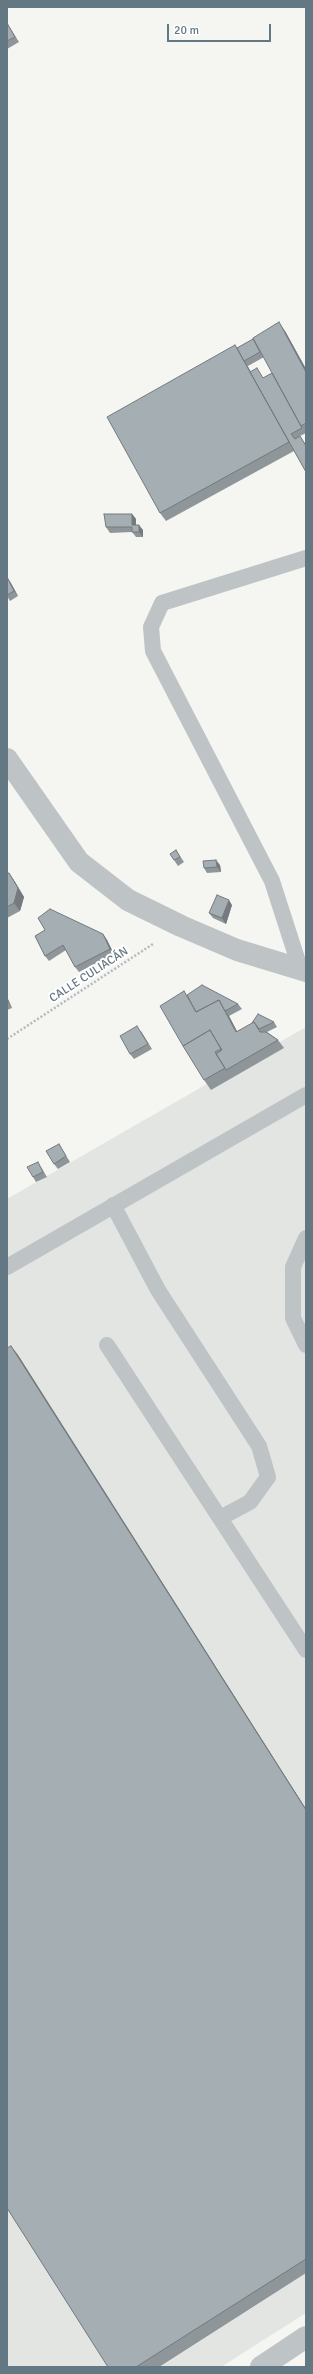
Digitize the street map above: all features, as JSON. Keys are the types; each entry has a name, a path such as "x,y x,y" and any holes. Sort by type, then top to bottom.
{"street":[{"path":"7,759 79,862 128,900 181,926 237,950 304,971"},
{"path":"261,2367 306,2337"}],"lane":[{"path":"304,971 272,881 153,651 151,627 162,603 306,558"},
{"path":"7,1267 306,1095"},
{"path":"113,1205 158,1290 259,1446 268,1477 250,1502 220,1518"},
{"path":"306,1238 293,1267 293,1318 306,1345"},
{"path":"107,1345 306,1650"}],"path":[{"name":"CALLE CULIACÁN","path":"7,1039 181,926"}],"shaded area":[{"path":"306,1027 306,2313 221,2367 7,2367 7,1199"}],"building":[{"path":"7,23 15,37 7,41"},
{"path":"279,322 306,372 306,423 301,426 253,338"},
{"path":"253,339 260,352 244,361 237,348"},
{"path":"235,345 289,442 160,513 107,417"},
{"path":"257,368 263,378 272,373 302,428 291,434 295,439 300,436 306,446 306,472 250,372"},
{"path":"104,514 132,514 132,525 139,525 139,532 132,532 132,527 106,527"},
{"path":"7,577 14,591 7,595"},
{"path":"176,850 180,857 174,860 170,854"},
{"path":"216,860 217,867 204,868 203,861"},
{"path":"7,873 9,873 18,888 14,903 7,907"},
{"path":"217,895 229,900 222,918 209,913"},
{"path":"50,909 103,934 110,949 75,967 63,945 45,956 35,936 45,930 38,918"},
{"path":"202,985 238,1004 225,1011 219,1000 196,1012 187,995"},
{"path":"184,991 196,1012 219,1000 236,1032 254,1022 260,1032 266,1032 278,1040 226,1070 216,1054 222,1050 210,1030 183,1046 160,1006"},
{"path":"258,1014 274,1022 259,1029 254,1022 252,1023"},
{"path":"137,1026 148,1044 130,1054 120,1036"},
{"path":"210,1030 221,1049 215,1052 225,1068 204,1080 183,1046"},
{"path":"59,1144 66,1156 54,1164 46,1151"},
{"path":"38,1162 43,1172 33,1177 27,1167"},
{"path":"11,1346 306,1810 306,2259 136,2367 108,2367 7,2208 7,1348"}]}
